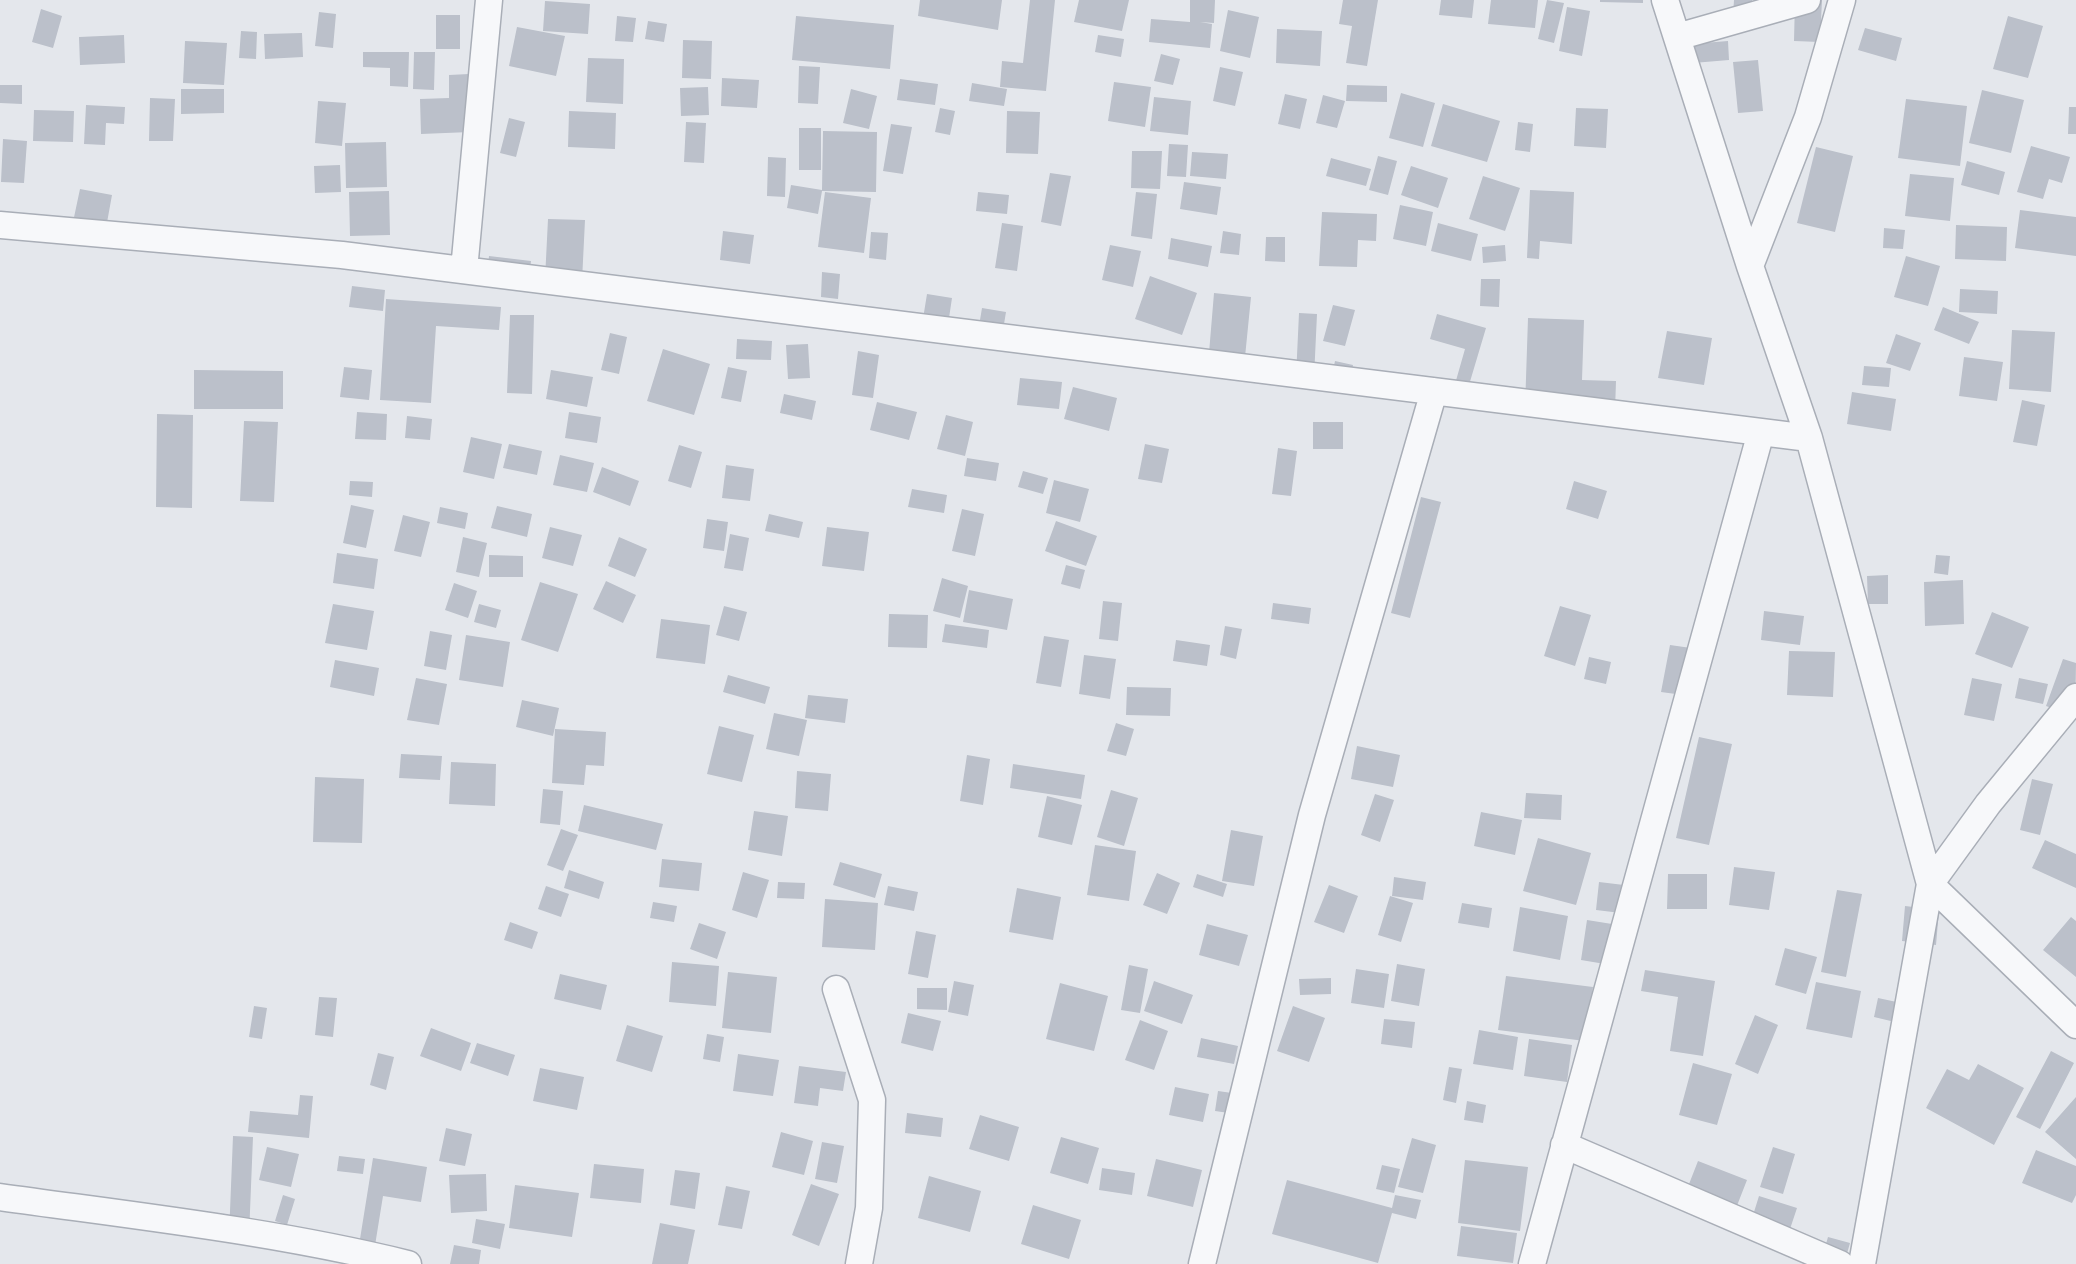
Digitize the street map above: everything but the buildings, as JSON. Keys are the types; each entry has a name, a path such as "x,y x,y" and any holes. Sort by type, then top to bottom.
{"street":[{"path":"464,270 489,0"},
{"path":"1665,0 1750,266 1809,438 1930,884 1862,1264"},
{"path":"1677,37 1807,0"},
{"path":"1750,266 1808,117 1842,0"},
{"path":"0,225 342,255 1809,438"},
{"path":"1202,1264 1312,815 1434,391"},
{"path":"1532,1264 1761,432"},
{"path":"1930,884 1988,804 2076,697"},
{"path":"1930,884 2076,1025"},
{"path":"836,989 872,1100 869,1208 860,1264"},
{"path":"1564,1145 1840,1264"},
{"path":"0,1197 218,1227 358,1252 408,1264"}]}
